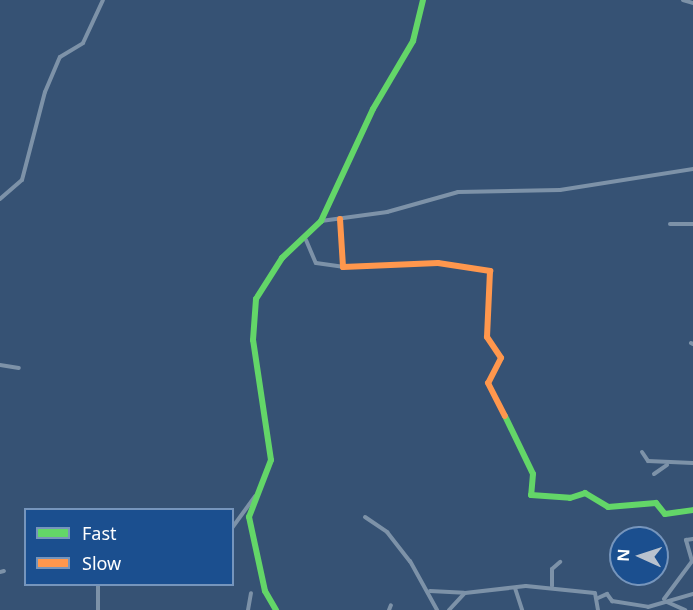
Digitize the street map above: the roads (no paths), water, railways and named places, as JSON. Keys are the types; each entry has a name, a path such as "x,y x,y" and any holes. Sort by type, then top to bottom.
{"street":[{"path":"0,199 22,180 60,57 83,43 103,0"},
{"path":"276,610 265,591 249,517 255,496 271,460 254,311 272,271 306,240 321,221 372,109 413,41 423,0"},
{"path":"683,0 693,3"},
{"path":"321,221 340,219 458,192 560,190 693,169"},
{"path":"340,219 343,267"},
{"path":"670,224 693,224"},
{"path":"306,240 316,263 343,267 438,263 489,270 487,337 501,358 488,383 533,474 528,492 570,498 585,493 608,507 656,503 665,514 693,510"},
{"path":"0,364 19,368"},
{"path":"642,452 648,461 667,464 693,463"},
{"path":"654,474 667,464"},
{"path":"234,525 255,496"},
{"path":"365,517 387,532 429,591 437,610"},
{"path":"665,600 692,560 686,540 693,539"},
{"path":"552,586 552,569 560,562"},
{"path":"98,586 98,610"},
{"path":"429,591 465,593 552,586 598,598 607,594 612,601 640,607 693,594"},
{"path":"515,588 522,610"},
{"path":"248,610 251,593"},
{"path":"449,610 465,593"},
{"path":"598,598 598,610"},
{"path":"665,600 686,610"},
{"path":"389,610 391,605"}]}
